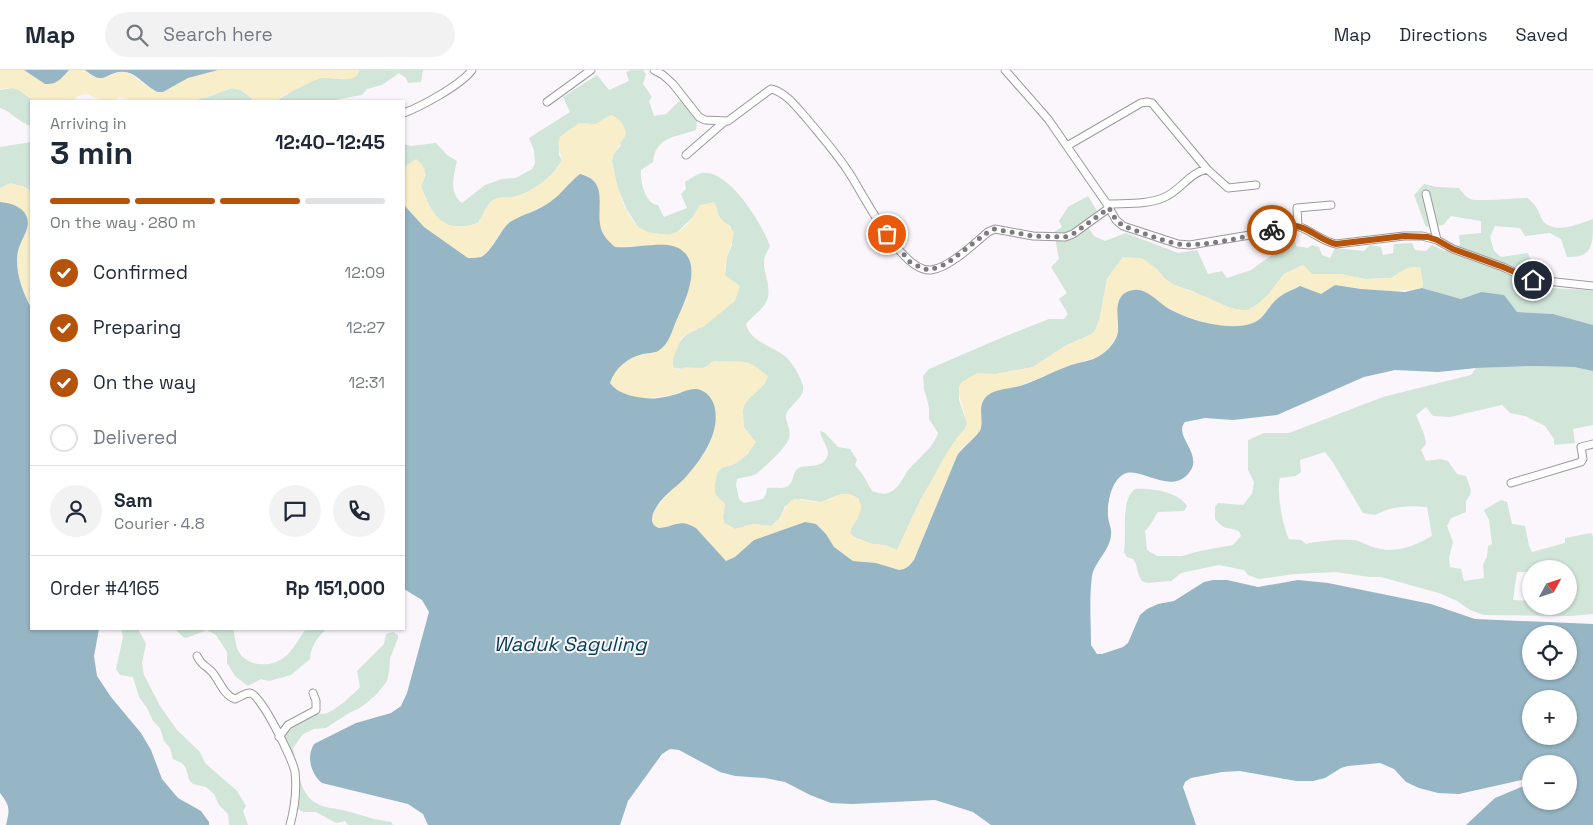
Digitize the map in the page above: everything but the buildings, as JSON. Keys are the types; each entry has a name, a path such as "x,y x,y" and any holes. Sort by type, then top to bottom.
{"street":[{"path":"405,113 418,108 459,82 472,70"},
{"path":"547,102 591,70"},
{"path":"654,70 664,75 673,84 699,117 706,120 724,122"},
{"path":"1005,70 1048,119 1116,220 1123,226 1178,244 1190,245 1256,234 1280,227 1298,226 1326,241 1334,243 1416,235 1437,240 1453,249 1503,267 1528,279 1593,286"},
{"path":"686,156 724,122 732,119 771,88 788,99 825,140 848,170 875,216 900,252 910,262 930,270 946,264 994,229 1033,236 1065,237 1073,234 1108,206 1157,200 1173,193 1192,176 1207,169"},
{"path":"1067,146 1141,103 1147,102 1152,104 1207,169 1228,188 1256,185"},
{"path":"1426,194 1437,240"},
{"path":"1298,226 1297,208 1331,205"},
{"path":"1511,482 1581,462 1583,459 1581,447 1593,444"},
{"path":"197,656 202,666 211,671 230,696 235,699 248,693 256,696 271,721 291,758 294,770 296,786 290,825"},
{"path":"279,737 288,725 316,710 316,701 313,693"}],"green space":[{"path":"359,70 423,70 421,82 408,83 406,78 399,73 382,85 367,89 362,95 335,100 277,100 320,78 347,79 356,75"},
{"path":"643,70 646,74 643,84 652,97 649,101 654,116 666,114 678,102 688,97 697,119 696,130 668,139 662,143 658,147 653,162 641,170 644,191 650,201 658,205 664,217 687,208 681,194 686,189 685,182 702,173 712,174 723,180 743,200 760,225 770,246 764,262 768,290 767,299 763,307 746,324 752,335 789,360 803,388 799,398 786,415 790,433 788,442 756,474 737,479 736,485 739,499 744,503 763,499 767,488 786,487 791,483 795,472 799,468 818,465 825,461 828,451 820,431 825,433 838,447 850,449 857,460 855,465 872,491 886,494 893,491 908,470 930,447 938,433 929,419 929,407 924,389 923,376 929,369 1049,319 1064,319 1068,314 1059,299 1067,293 1051,267 1059,259 1054,232 1062,227 1059,221 1068,207 1088,196 1097,211 1084,221 1094,236 1105,241 1126,233 1178,253 1197,250 1208,274 1222,271 1227,278 1251,270 1272,255 1274,245 1273,231 1294,234 1296,246 1308,248 1312,245 1319,247 1322,255 1330,258 1335,248 1364,251 1370,245 1381,247 1383,255 1393,253 1394,244 1412,243 1415,250 1426,251 1432,245 1445,251 1460,245 1459,235 1481,233 1481,221 1451,216 1443,225 1426,227 1414,195 1424,184 1437,187 1459,188 1467,197 1474,200 1528,198 1537,209 1543,221 1554,227 1574,226 1593,219 1593,236 1590,248 1582,255 1567,257 1561,239 1550,233 1525,236 1520,228 1495,226 1490,237 1494,251 1501,257 1528,253 1533,265 1528,268 1531,285 1546,288 1593,291 1593,325 1553,314 1517,312 1481,292 1461,299 1422,288 1420,267 1407,268 1391,278 1365,279 1340,274 1312,274 1303,265 1284,274 1268,295 1258,304 1248,310 1242,310 1230,308 1174,285 1165,279 1157,269 1123,257 1107,279 1100,317 1095,331 1090,335 1067,345 1033,367 996,374 977,374 959,387 959,400 967,423 965,429 956,439 920,501 897,550 884,545 872,544 854,537 850,533 851,527 858,518 859,499 845,494 821,502 801,499 785,506 780,518 771,526 753,524 735,529 724,523 725,504 716,496 714,489 717,472 723,467 734,464 749,453 743,419 744,407 748,399 766,382 745,362 726,363 714,361 703,368 673,368 673,356 678,344 686,335 697,330 725,275 727,256 732,245 731,227 719,217 717,208 700,205 693,217 675,234 649,233 638,227 627,210 617,186 612,161 613,155 621,145 598,127 586,123 579,125 560,137 559,155 562,160 548,178 520,195 493,200 478,223 466,226 455,226 440,220 429,206 421,186 426,174 405,167 405,144 411,146 436,143 447,155 457,161 453,189 462,203 485,185 502,179 516,178 532,169 535,163 534,150 529,138 570,112 563,97 597,75 609,90 629,81 626,72"},
{"path":"13,88 33,100 30,100 30,126 0,108 0,90"},
{"path":"232,88 240,90 256,100 195,100"},
{"path":"30,142 30,190 23,186 0,188 0,147"},
{"path":"1533,366 1574,367 1593,371 1593,425 1573,429 1575,443 1554,445 1554,439 1545,426 1525,416 1510,413 1502,405 1450,417 1433,416 1426,407 1416,415 1424,434 1426,444 1421,450 1426,461 1440,459 1448,461 1457,474 1466,476 1471,490 1466,501 1466,512 1451,518 1447,526 1453,542 1449,558 1450,567 1461,569 1464,581 1484,578 1483,564 1487,557 1488,546 1492,544 1489,520 1484,510 1501,500 1507,502 1512,524 1525,526 1532,552 1565,543 1565,538 1591,533 1593,536 1593,614 1570,616 1484,615 1470,610 1457,601 1439,593 1381,577 1336,572 1294,574 1259,579 1248,575 1244,570 1219,565 1181,573 1171,581 1147,583 1142,581 1139,576 1133,559 1127,557 1124,552 1127,501 1135,489 1149,489 1171,494 1178,497 1187,506 1184,511 1158,512 1145,531 1147,550 1157,556 1182,556 1233,545 1241,536 1239,531 1224,527 1215,519 1215,507 1218,503 1243,505 1252,494 1254,482 1248,470 1248,440 1264,433 1289,433 1383,397 1471,375 1476,368","holes":["1325,452 1363,513 1375,515 1400,507 1427,507 1432,536 1411,546 1388,550 1355,540 1329,540 1306,544 1301,540 1289,539 1284,527 1281,509 1280,478 1296,476 1301,472 1300,460"]},
{"path":"121,630 139,630 146,644 142,663 144,675 160,706 177,730 200,752 205,763 237,791 246,806 243,811 248,825 229,825 228,814 219,805 214,794 206,787 193,784 189,780 186,768 182,763 173,759 160,728 153,721 139,697 133,677 120,675 116,669 123,637"},
{"path":"176,630 207,630 186,638"},
{"path":"207,630 233,630 237,648 246,660 253,663 268,664 287,655 305,630 326,630 315,642 310,659 291,675 269,681 261,679 248,686 235,676 227,663 227,652 216,635"},
{"path":"393,632 398,635 398,638 390,658 387,681 376,695 360,708 326,728 314,729 303,734 293,748 302,786 310,799 323,806 391,822 393,825 348,825 345,821 336,823 316,812 303,812 290,804 292,772 275,732 307,711 321,714 327,713 348,699 360,687 357,671 384,644 386,634"}],"sand":[{"path":"0,70 24,70 45,84 63,78 69,70 85,70 93,77 102,78 123,71 129,73 154,91 164,92 188,78 218,70 359,70 357,76 351,79 320,78 277,100 253,100 244,91 232,88 195,100 130,100 120,97 114,100 101,100 86,94 80,95 72,100 33,100 19,90 13,88 0,89"},
{"path":"611,115 617,118 624,127 626,134 612,157 612,164 626,210 634,223 639,227 655,233 668,234 680,231 693,217 700,205 714,202 717,214 734,232 725,275 740,286 735,301 703,327 691,331 681,339 672,362 674,368 679,370 685,367 705,368 714,361 744,362 753,365 768,376 766,382 745,403 743,409 744,427 756,442 741,459 720,470 715,481 716,493 725,504 724,523 735,529 753,524 771,526 794,499 821,502 841,494 850,494 858,499 861,509 850,533 854,537 872,544 884,545 897,550 920,501 945,456 965,429 967,423 959,394 959,387 962,382 977,373 997,374 1033,367 1067,345 1090,335 1095,331 1100,317 1107,279 1123,257 1142,258 1174,285 1230,308 1242,310 1248,310 1258,304 1268,295 1284,274 1304,265 1312,274 1340,274 1365,279 1391,278 1407,268 1420,267 1423,284 1422,288 1401,291 1335,285 1321,294 1300,286 1279,297 1258,320 1244,326 1222,326 1186,316 1168,308 1139,290 1117,315 1118,330 1116,338 1112,345 1100,356 1066,367 1022,385 993,393 981,413 979,433 961,449 957,456 914,560 909,566 898,570 876,563 853,561 834,547 826,534 805,522 754,540 735,557 726,561 696,528 681,523 659,528 653,523 652,517 660,502 692,469 707,449 713,434 715,415 680,392 653,398 633,397 616,390 609,383 617,369 628,360 657,351 686,301 692,269 661,245 615,247 611,244 603,234 600,225 598,188 588,176 573,179 560,195 549,203 510,222 485,255 481,257 468,258 424,227 405,206 405,166 416,159 423,165 425,175 421,186 435,214 447,224 456,226 478,223 493,200 520,195 548,178 562,160 558,143 560,137 579,123 595,124"},
{"path":"10,183 23,186 30,190 30,306 21,284 17,266 18,250 28,225 27,217 16,206 0,202 0,188"}],"water":[{"path":"24,70 69,70 59,80 45,84"},
{"path":"85,70 218,70 188,78 163,92 158,92 129,73 119,72 97,78"},
{"name":"Waduk Saguling","path":"580,174 589,177 598,188 599,216 602,231 615,247 670,245 685,253 690,261 691,280 688,291 668,341 658,351 643,354 627,361 618,368 610,383 620,391 638,397 660,398 698,389 707,394 711,399 716,415 713,435 703,454 684,479 660,502 654,512 652,521 659,528 681,523 696,528 726,561 735,557 754,540 805,522 816,524 826,534 834,547 853,561 876,563 899,570 909,566 914,560 957,456 980,431 982,405 985,398 996,391 1026,384 1070,365 1101,355 1112,344 1117,335 1119,301 1127,292 1134,290 1143,291 1166,307 1195,320 1230,326 1250,324 1259,320 1279,297 1300,286 1321,294 1335,285 1405,292 1422,288 1461,299 1481,292 1504,295 1517,312 1553,314 1593,325 1593,371 1574,367 1533,366 1476,368 1438,372 1395,370 1364,377 1277,415 1233,420 1205,418 1185,422 1182,428 1183,434 1193,461 1192,469 1186,476 1171,482 1130,472 1120,477 1113,487 1108,511 1110,539 1092,576 1090,602 1091,645 1097,654 1123,647 1128,643 1140,615 1147,609 1158,604 1174,601 1204,582 1213,580 1227,580 1258,587 1298,580 1328,583 1431,604 1475,619 1593,624 1593,825 1466,825 1495,798 1522,787 1522,810 1577,810 1577,755 1522,755 1522,780 1459,794 1438,793 1419,788 1406,782 1394,769 1380,763 1348,766 1325,778 1313,781 1296,781 1240,771 1222,772 1191,778 1185,782 1183,787 1196,825 991,825 973,812 935,800 852,804 831,803 785,782 765,778 735,776 720,772 679,750 670,749 662,754 628,801 620,825 428,825 423,814 408,804 322,783 315,775 311,765 310,754 314,744 356,723 391,713 401,706 407,693 429,612 422,600 405,590 405,206 424,227 468,258 481,257 489,251 510,222 550,202"},
{"path":"0,202 19,208 27,216 28,221 27,229 18,250 17,260 21,284 30,306 30,630 99,630 94,656 97,676 111,697 141,733 151,750 162,779 178,798 201,811 209,825 6,825 8,808 6,801 0,793"}],"way so far":[{"path":"887,234 910,262 930,270 946,264 994,229 1033,236 1065,237 1073,234 1109,208 1116,220 1123,226 1178,244 1190,245 1272,230"}],"route":[{"path":"1272,230 1280,227 1298,226 1326,241 1336,244 1416,235 1428,237 1453,249 1483,259 1533,280"}]}
